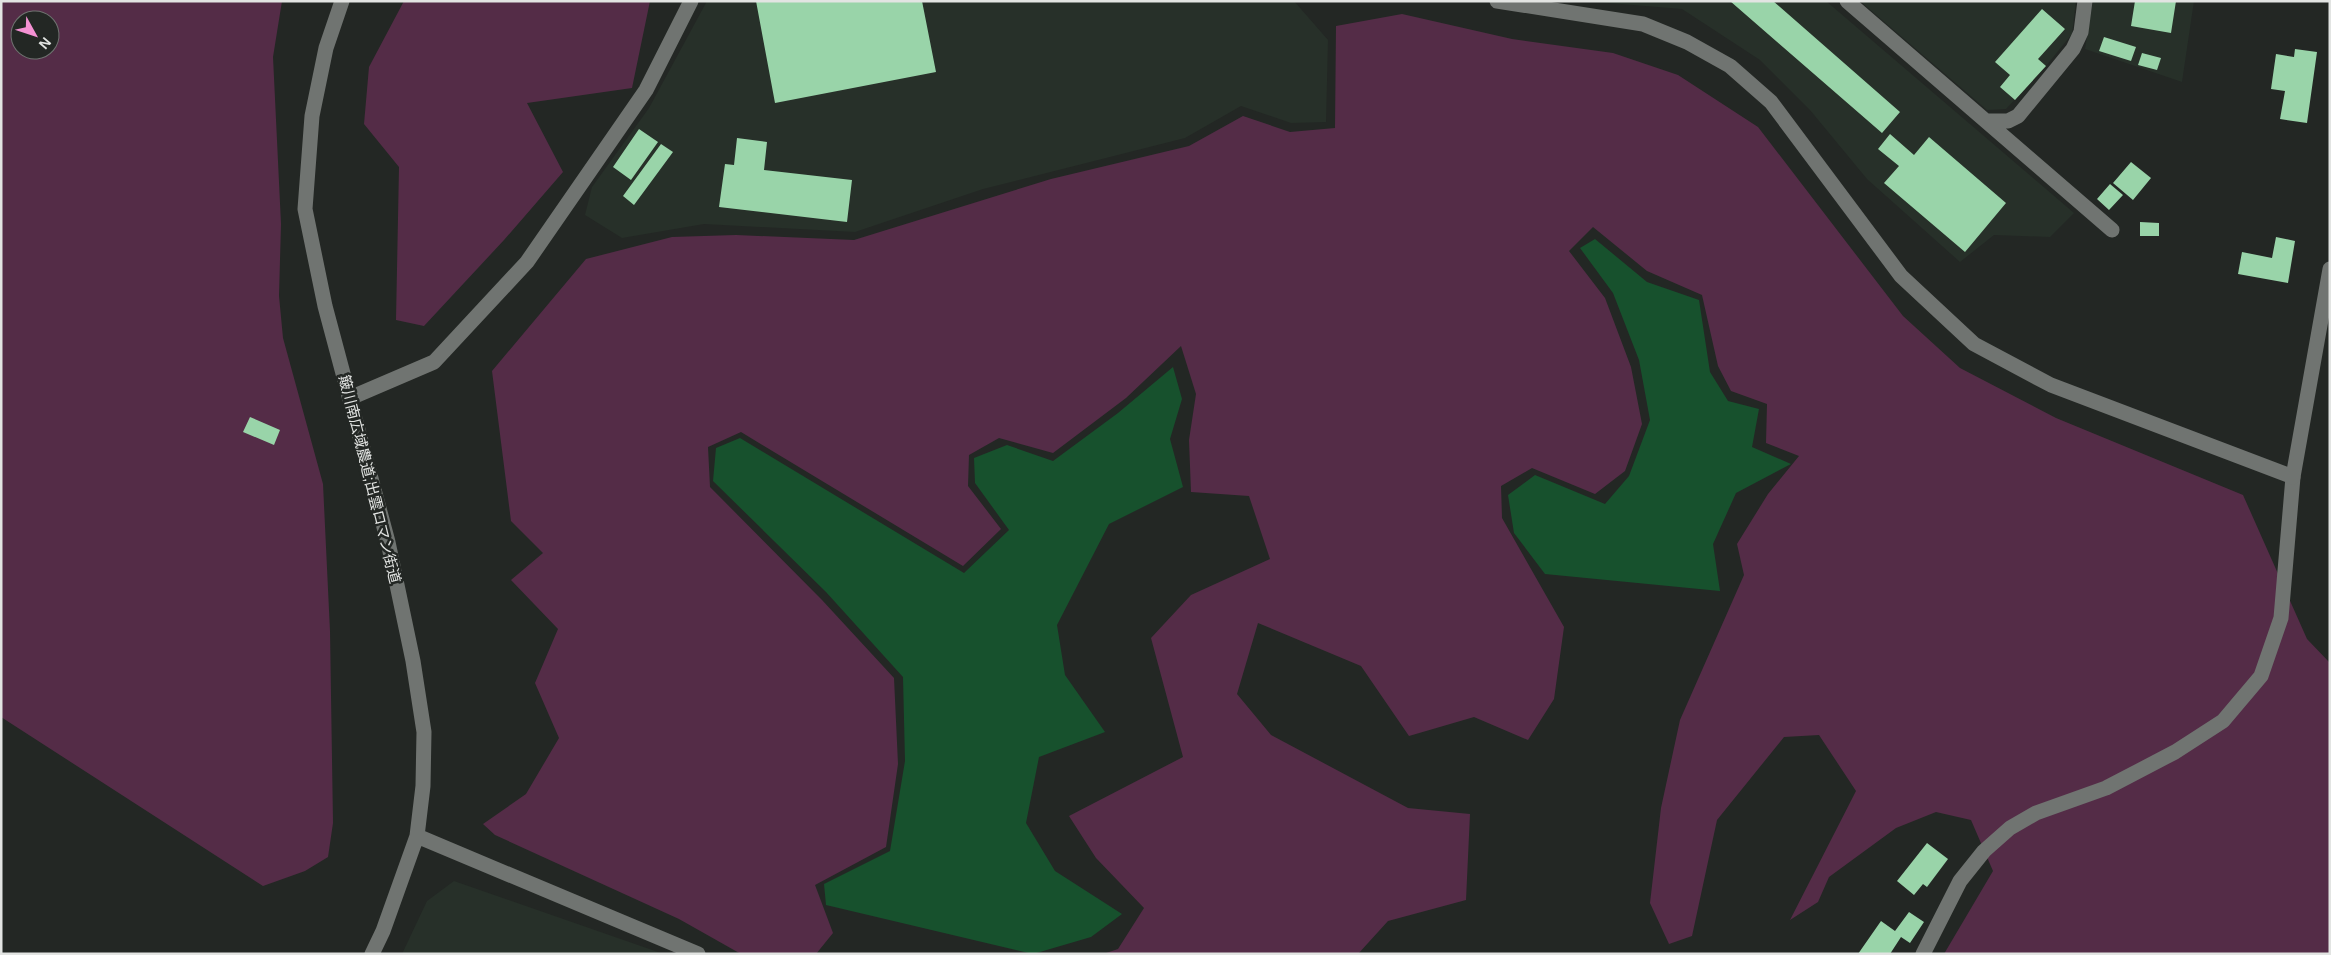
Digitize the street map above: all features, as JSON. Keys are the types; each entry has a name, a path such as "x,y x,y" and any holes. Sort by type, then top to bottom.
{"street":[{"name":"簸川南広域農道;出雲ロマン街道","path":"342,1 326,48 312,116 305,209 325,306 388,542 414,661 424,732 423,786 417,836 383,931 372,954"},
{"path":"350,398 434,362 527,262 646,90 691,1"},
{"path":"1497,1 1643,24 1687,42 1730,66 1771,102 1901,276 1974,344 2051,386 2293,477"},
{"path":"1847,1 2112,230"},
{"path":"1988,121 2008,121 2018,116 2073,49 2081,32 2085,1"},
{"path":"1923,954 1960,880 1984,851 2010,828 2036,813 2106,788 2175,752 2222,721 2260,676 2281,618 2293,477 2330,269"},
{"path":"417,836 698,954"}],"shaded area":[{"path":"1,1 282,1 273,57 281,224 279,296 283,338 323,484 330,631 333,823 328,857 305,871 263,886 1,717"},
{"path":"404,1 650,1 632,88 527,103 563,172 504,240 424,326 396,320 399,167 364,124 369,67"},
{"path":"707,1 1294,1 1328,40 1326,122 1291,123 1241,106 1185,138 983,189 855,232 704,224 622,238 585,215 592,187 649,108"},
{"path":"1584,1 1826,1 2074,213 2050,237 1994,235 1960,262 1867,179 1810,110 1760,60 1682,9"},
{"path":"1860,1 2076,1 2072,34 2046,66 2006,109 1987,110"},
{"path":"2093,1 2194,1 2182,82 2085,49"},
{"path":"1402,14 1512,39 1613,53 1678,75 1758,127 1903,316 1960,368 2056,418 2243,495 2307,639 2330,663 2330,954 1944,954 1993,871 1971,820 1936,812 1896,828 1829,877 1818,902 1790,920 1856,791 1819,735 1784,737 1717,820 1692,936 1669,944 1650,903 1661,808 1680,720 1744,575 1737,544 1768,494 1799,456 1766,443 1767,404 1731,391 1718,366 1702,295 1647,271 1593,227 1569,251 1605,298 1631,367 1642,424 1625,471 1595,494 1532,468 1501,486 1502,518 1564,627 1554,699 1528,740 1474,717 1409,736 1361,666 1258,623 1237,694 1271,735 1408,808 1470,814 1466,900 1388,921 1358,954 1103,954 1118,949 1144,908 1096,858 1069,816 1183,757 1151,638 1191,595 1270,559 1249,496 1191,492 1189,440 1196,394 1181,346 1126,398 1053,453 999,438 969,455 968,486 1001,529 963,566 741,432 708,447 710,487 822,600 894,678 898,764 886,847 815,885 833,933 816,954 741,954 679,919 495,835 483,824 526,794 559,738 535,683 558,629 511,580 543,553 511,521 492,371 586,259 672,237 736,235 854,240 1051,179 1189,146 1243,116 1290,132 1335,128 1336,26"},
{"path":"1595,239 1647,282 1699,300 1710,372 1728,401 1759,409 1752,447 1791,464 1736,493 1713,544 1720,591 1545,574 1514,533 1508,495 1535,475 1605,504 1629,476 1650,420 1639,360 1613,293 1580,248"},
{"path":"1173,367 1182,399 1170,439 1183,487 1109,524 1057,625 1065,675 1105,732 1039,757 1026,823 1055,871 1122,914 1091,937 1033,954 826,905 824,884 890,851 905,761 903,677 826,592 713,481 716,448 740,438 964,573 1009,530 975,483 974,458 1007,445 1053,461 1118,413"},
{"path":"454,881 662,954 402,954 427,901"}],"building":[{"path":"756,1 922,1 936,72 775,103"},
{"path":"1730,1 1773,1 1900,112 1882,133"},
{"path":"2135,1 2176,1 2171,33 2131,26"},
{"path":"2042,9 2065,29 2038,59 2046,66 2015,100 2000,87 2010,75 1995,62"},
{"path":"2104,37 2136,47 2131,61 2099,51"},
{"path":"2295,49 2317,52 2307,123 2280,119 2285,91 2271,89 2276,54 2294,57"},
{"path":"2142,53 2161,58 2157,70 2138,65"},
{"path":"639,129 658,142 631,180 613,167"},
{"path":"1890,134 1914,155 1929,137 2006,203 1965,252 1884,183 1899,166 1878,149"},
{"path":"737,138 767,142 764,170 852,180 847,222 719,207 725,164 734,165"},
{"path":"661,144 673,152 634,205 623,196"},
{"path":"2131,162 2151,178 2133,200 2113,183"},
{"path":"2110,184 2123,195 2109,210 2097,199"},
{"path":"2140,222 2159,223 2159,236 2140,236"},
{"path":"2276,237 2295,241 2288,283 2238,274 2242,252 2272,258"},
{"path":"250,417 280,430 274,445 243,432"},
{"path":"1927,843 1948,859 1927,887 1923,884 1914,895 1897,881"},
{"path":"1909,912 1924,922 1910,943 1901,937 1890,954 1858,954 1881,921 1895,931"}]}
